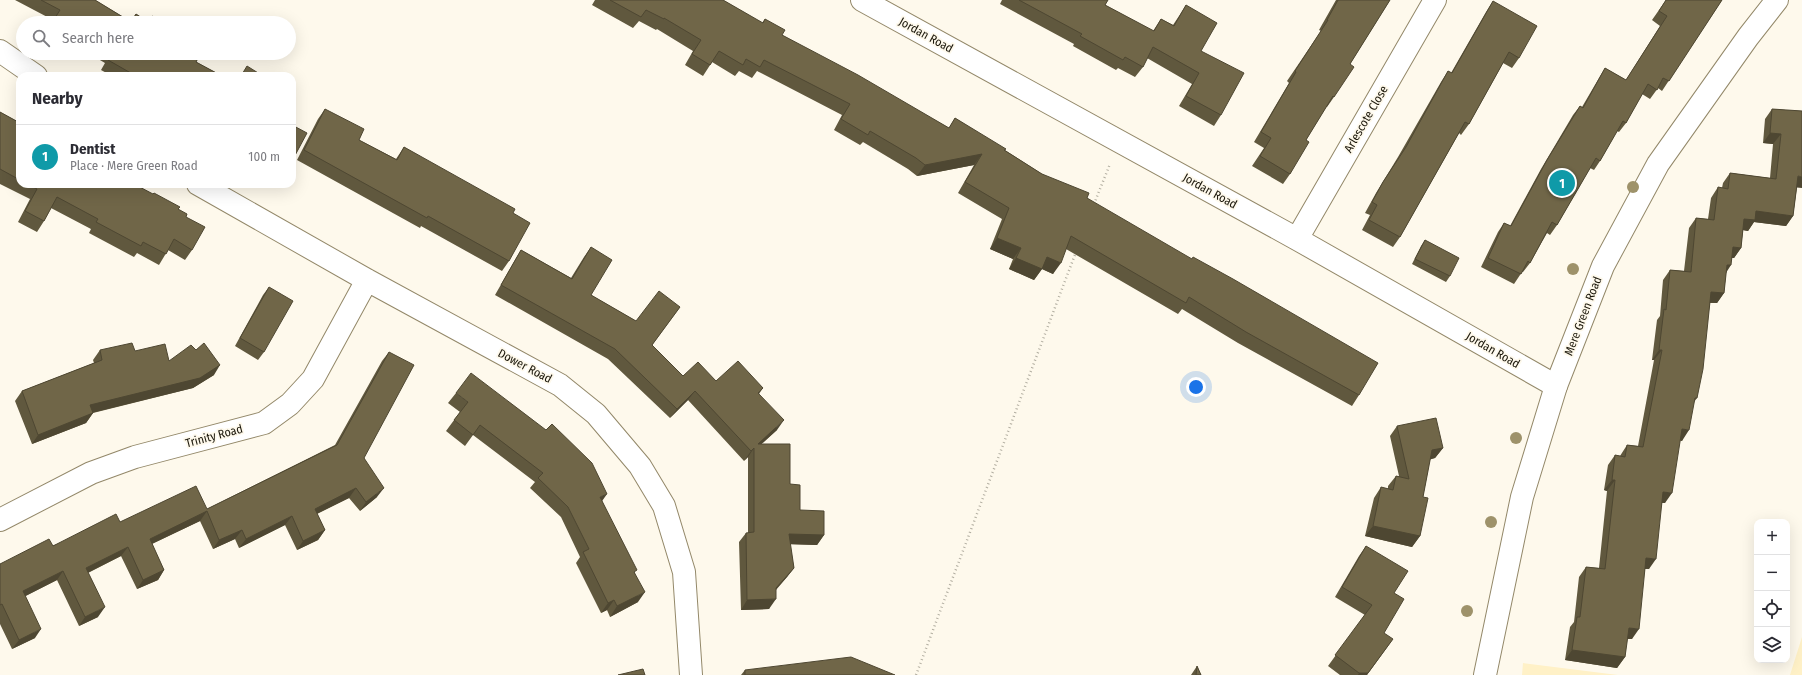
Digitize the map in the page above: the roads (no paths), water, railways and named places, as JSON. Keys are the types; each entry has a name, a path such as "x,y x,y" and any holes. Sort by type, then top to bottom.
{"street":[{"name":"Jordan Road","path":"862,0 1297,239 1556,386"},
{"name":"Arlescote Close","path":"1297,239 1435,0"},
{"name":"Mere Green Road","path":"1485,675 1522,497 1556,386 1603,266 1658,164 1748,37 1777,0"},
{"path":"0,51 30,72"},
{"name":"Dower Road","path":"205,188 367,280 560,385 596,414 640,466 664,506 684,572 692,675"},
{"name":"Trinity Road","path":"0,520 91,473 134,457 264,423 290,404 313,379 367,280"}],"place":[{"name":"Dentist","path":"1562,183"}]}
